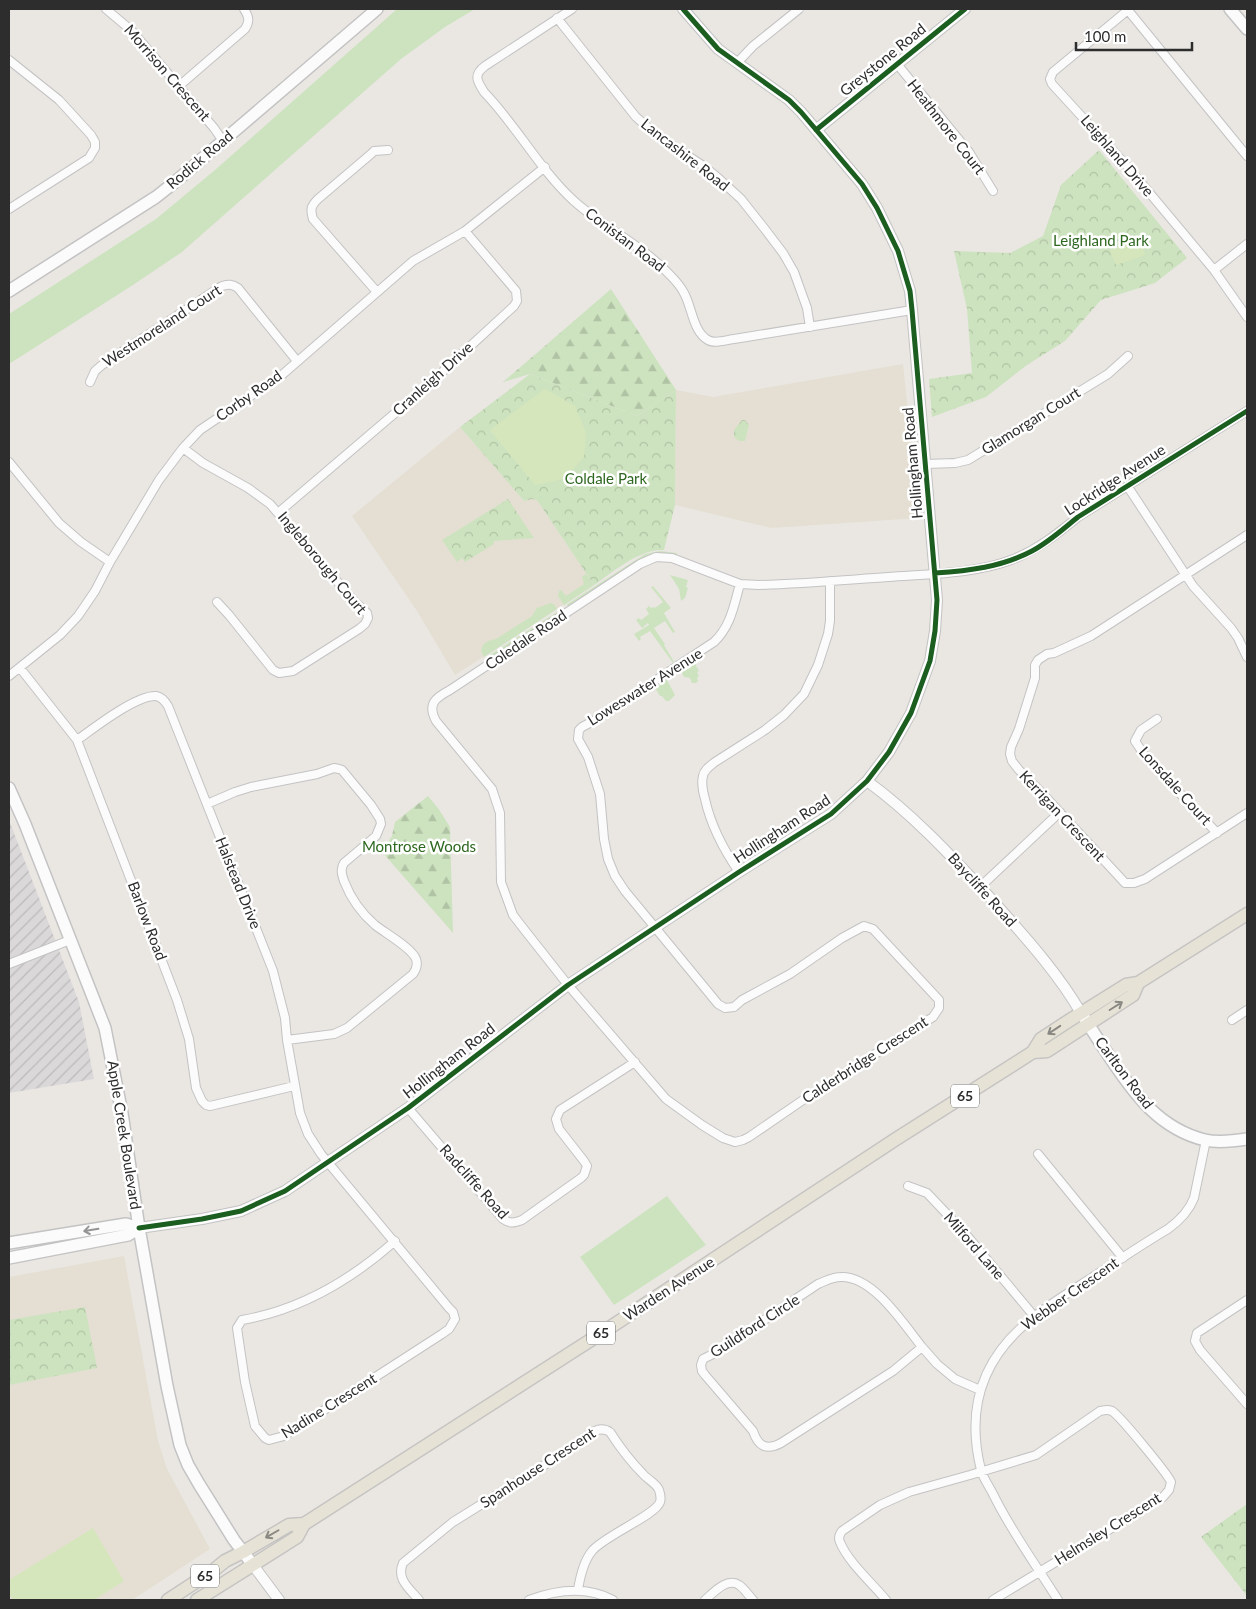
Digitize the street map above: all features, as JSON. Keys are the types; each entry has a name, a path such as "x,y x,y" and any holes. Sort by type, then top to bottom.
{"main road":[{"name":"Rodick Road","path":"9,291 145,205 175,182 377,9"},
{"path":"1230,9 1247,29"},
{"name":"Apple Creek Boulevard","path":"9,788 105,1028 122,1113 139,1228 167,1386 180,1446 199,1484 252,1565"},
{"name":"Warden Avenue","path":"168,1600 225,1561 289,1525 304,1524 1033,1052 1041,1039 1081,1013 1126,985 1138,983 1247,914"},
{"name":"Warden Avenue","path":"1033,1052 1047,1051 1133,995 1138,983"},
{"name":"Carlton Road","path":"1081,1013 1119,1071 1149,1110 1178,1130 1206,1140 1233,1141 1247,1139"},
{"path":"9,1243 126,1224 139,1228"},
{"path":"9,1258 128,1235 139,1228"},
{"name":"Warden Avenue","path":"197,1600 297,1538 304,1524"}],"street":[{"name":"Morrison Crescent","path":"106,9 132,31 223,141"},
{"path":"179,86 245,29 248,24 248,16 244,9"},
{"name":"Conistan Road","path":"572,9 479,70 477,75 480,85 573,200 593,216 647,252 670,275 684,293 698,330 707,340 713,342 912,310"},
{"name":"Hollingham Road","path":"139,1228 193,1221 241,1211 285,1191 329,1163 408,1108 568,985 739,872 831,814 867,781 889,752 905,726 928,669 935,631 937,600 912,310 906,273 889,231 862,184 789,100 718,49 683,9"},
{"path":"737,63 753,46 799,9"},
{"name":"Greystone Road","path":"816,130 966,9"},
{"path":"1128,9 1247,156"},
{"name":"Leighland Drive","path":"1128,9 1054,72 1050,79 1057,91 1127,166 1214,270 1247,317"},
{"name":"Lancashire Road","path":"557,18 636,117 659,138 705,167 741,199 783,253 794,272 807,308 810,327"},
{"path":"9,60 59,100 91,135 95,142 95,148 89,158 9,208"},
{"name":"Heathmore Court","path":"897,64 969,152 993,191"},
{"path":"377,292 313,219 311,209 318,199 370,154 374,151 388,150"},
{"name":"Corby Road","path":"9,676 60,635 78,616 95,591 159,480 183,448 200,430 267,386 413,261 465,231 545,167"},
{"name":"Cranleigh Drive","path":"279,512 428,385 514,306 517,301 516,291 465,231"},
{"path":"1214,270 1247,244"},
{"name":"Westmoreland Court","path":"90,382 95,371 102,364 222,286 228,284 238,288 297,361"},
{"name":"Glamorgan Court","path":"926,464 955,463 968,460 1108,374 1128,356"},
{"name":"Lockridge Avenue","path":"935,573 982,568 1032,551 1054,537 1078,517 1247,411"},
{"name":"Ingleborough Court","path":"183,448 203,463 260,496 279,512 356,603 367,613 368,618 365,624 293,671 279,673 273,670 230,615 217,602"},
{"path":"9,462 59,523 81,542 110,562"},
{"path":"1128,486 1194,586 1238,638 1247,657"},
{"path":"1186,574 1247,535"},
{"name":"Coledale Road","path":"568,985 513,915 501,882 500,813 492,788 436,722 432,708 433,703 439,696 632,570 652,559 672,558 740,584 782,584 935,573"},
{"name":"Kerrigan Crescent","path":"1186,574 1091,636 1054,653 1047,654 1038,660 1035,665 1035,678 1020,729 1011,747 1010,758 1019,770 1125,883 1134,883 1145,879 1247,813"},
{"path":"739,872 718,837 709,817 702,786 703,775 715,762 766,730 804,694 818,665 828,634 830,621 830,581"},
{"name":"Loweswater Avenue","path":"655,927 625,891 612,868 605,848 600,794 588,757 577,734 582,727 597,719 721,636 730,619 740,584"},
{"name":"Barlow Road","path":"20,668 77,740 177,1000 189,1040 196,1088 200,1097 206,1105 210,1106 294,1086"},
{"name":"Halstead Drive","path":"77,740 106,719 142,699 157,696 163,699 168,706 273,971 285,1018 294,1086 300,1113 308,1134 318,1151 329,1163"},
{"name":"Lonsdale Court","path":"1157,719 1149,723 1135,741 1145,756 1217,833"},
{"path":"207,804 251,787 317,774 334,768 342,770 380,819 381,824 378,833 341,867 342,874 356,905 374,924 409,950 416,959 416,969 413,974 347,1028 334,1034 287,1040"},
{"name":"Baycliffe Road","path":"867,781 896,803 938,842 980,887 1042,957 1081,1013"},
{"path":"980,887 1060,812"},
{"name":"Calderbridge Crescent","path":"568,985 666,1099 702,1125 723,1138 734,1142 749,1137 933,1017 939,1008 939,1000 873,929 864,926 842,938 790,974 742,1000 734,1007 725,1008 718,1004 655,927"},
{"path":"9,964 70,940"},
{"path":"1232,1020 1247,1010"},
{"name":"Radcliffe Road","path":"408,1108 503,1219 516,1223 581,1178 586,1170 587,1166 584,1161 559,1129 556,1120 560,1110 634,1062"},
{"name":"Webber Crescent","path":"1058,1600 998,1505 982,1472 977,1447 975,1418 980,1390 994,1360 1013,1335 1034,1316 1168,1229 1181,1218 1191,1206 1194,1198 1206,1140"},
{"path":"1038,1154 1122,1258"},
{"name":"Nadine Crescent","path":"329,1163 395,1241 452,1312 455,1319 453,1324 442,1334 284,1436 269,1440 265,1438 255,1426 244,1382 238,1328 240,1323 242,1320 285,1308 330,1289 352,1275 395,1241"},
{"name":"Milford Lane","path":"908,1186 927,1193 964,1231 1034,1316"},
{"name":"Guildford Circle","path":"922,1347 893,1371 768,1448 760,1443 753,1431 710,1382 701,1365 703,1359 716,1353 818,1284 831,1278 842,1276 859,1280 878,1292 937,1364 955,1379 980,1390"},
{"path":"1247,1300 1203,1329 1197,1334 1195,1341 1200,1350 1247,1404"},
{"name":"Helmsley Crescent","path":"982,1472 1036,1455 1095,1414 1106,1409 1115,1413 1169,1477 1171,1485 1163,1497 1040,1571"},
{"name":"Spanhouse Crescent","path":"419,1600 400,1575 403,1563 453,1522 575,1446 599,1428 604,1428 610,1432 642,1474 659,1489 661,1499 652,1512 605,1540 593,1550 580,1576 578,1590"},
{"path":"886,1600 846,1553 839,1541 839,1534 880,1505 909,1492 982,1472"},
{"path":"252,1565 279,1600"},
{"path":"994,1600 1040,1571"},
{"path":"705,1600 726,1584 732,1583 741,1586 753,1600"},
{"path":"529,1600 545,1594 578,1590 606,1596 613,1600"}],"shaded area":[{"path":"903,364 919,518 771,528 675,505 676,390 713,397"},
{"path":"460,427 524,501 537,500 594,585 455,675 417,611 352,516"},
{"path":"9,820 79,1002 94,1079 9,1093"},
{"path":"124,1256 158,1441 167,1469 210,1549 132,1600 9,1600 9,1277"}],"green space":[{"path":"397,9 475,9 445,27 401,59 182,252 9,364 9,314 156,219 215,170"},
{"name":"Leighland Park","path":"1099,150 1187,258 1155,283 1101,300 1065,341 1027,365 986,397 932,417 929,379 972,373 967,309 954,251 1010,253 1043,236 1061,185"},
{"path":"1139,239 1145,255 1116,265 1110,250"},
{"path":"611,289 676,390 637,416 530,374 503,382"},
{"name":"Coldale Park","path":"530,374 637,416 676,390 675,505 664,550 655,550 636,557 594,585 537,500 524,501 460,427"},
{"path":"545,389 575,406 586,433 584,457 564,479 535,485 490,430"},
{"path":"742,420 745,420 749,425 745,441 739,441 734,437 734,430"},
{"path":"508,499 534,538 494,541 494,544 465,562 462,558 457,562 442,540"},
{"path":"660,551 677,553 676,557 661,554 570,606 566,605 645,554"},
{"path":"586,574 594,585 564,605 558,596 559,591 561,590 566,596 584,584 582,577"},
{"path":"670,575 688,580 685,598 681,601 679,589"},
{"path":"653,586 671,608 664,613 675,632 673,633 665,621 654,628 665,644 673,663 650,631 640,637 639,641 634,634 649,625 648,623 642,628 636,620 639,618 641,620 649,614 646,609 649,606 655,608 663,602 651,587"},
{"path":"551,603 557,609 484,657 481,651 483,645 532,616 537,608"},
{"path":"557,612 557,616 492,658 485,658"},
{"path":"694,662 699,671 697,672 699,676 696,683 692,683 690,678 684,677 680,670"},
{"path":"667,680 675,695 669,701 660,696 655,688"},
{"name":"Montrose Woods","path":"428,796 450,827 453,933 382,852 392,836 395,822"},
{"path":"667,1196 706,1245 614,1305 580,1257"},
{"path":"85,1307 97,1368 9,1385 9,1320"},
{"path":"1247,1504 1247,1596 1201,1537"},
{"path":"93,1528 124,1581 94,1600 13,1600 9,1594 9,1580"}],"cycle path":[{"path":"139,1228 241,1211 285,1191 408,1108 568,985 739,872 831,814 867,781 889,752 911,713 930,661 935,631 937,600 910,291 898,251 877,208 862,184 801,112 789,100 718,49 683,9"},
{"path":"816,130 965,9"},
{"path":"935,573 985,567 1009,561 1032,551 1078,517 1247,411"}]}
